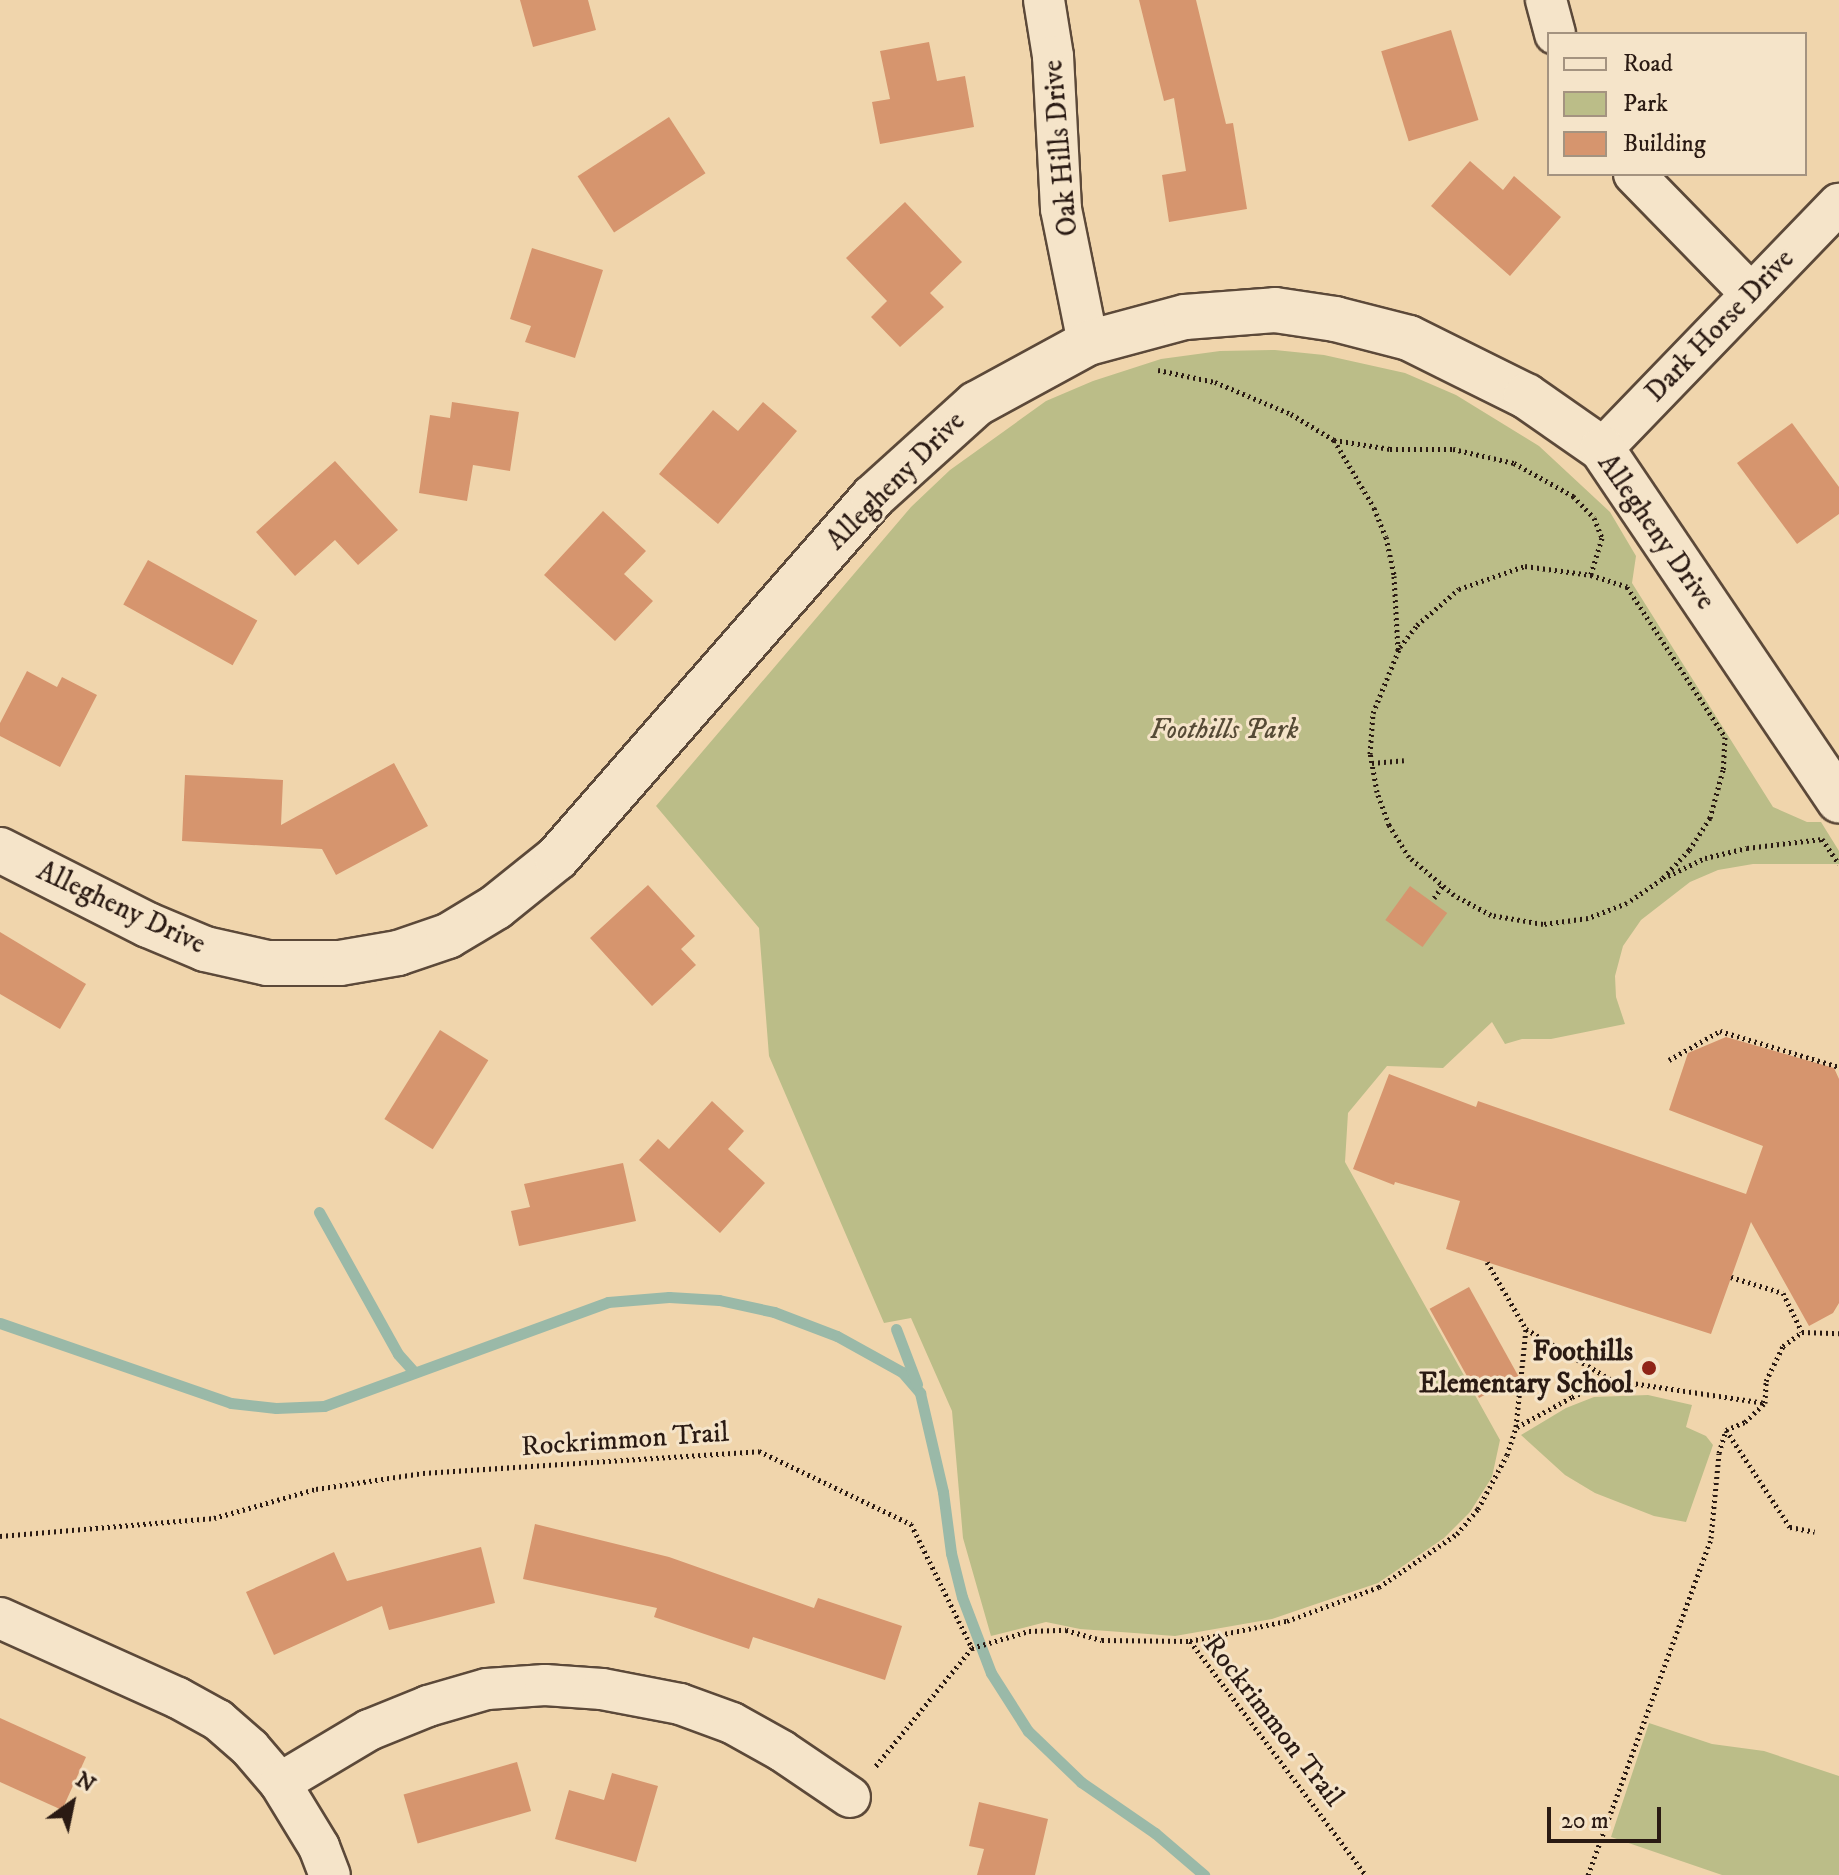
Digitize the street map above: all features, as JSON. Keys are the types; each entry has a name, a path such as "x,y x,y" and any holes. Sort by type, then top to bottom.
{"street":[{"name":"Oak Hills Drive","path":"1044,0 1053,56 1061,209 1088,343"},
{"path":"1546,0 1554,32"},
{"path":"1636,176 1751,294"},
{"name":"Dark Horse Drive","path":"1602,449 1839,204"},
{"name":"Allegheny Drive","path":"0,850 191,943 267,963 340,963 398,953 448,936 496,907 557,858 873,497 976,404 1088,343 1185,317 1275,310 1335,319 1409,338 1526,396 1602,449 1839,801"},
{"path":"0,1618 178,1698 218,1720 250,1748 280,1783 319,1847 330,1875"},
{"path":"280,1783 369,1730 428,1706 487,1689 545,1685 602,1689 680,1704 732,1723 782,1751 850,1797"}],"path":[{"path":"1151,370 1187,373 1215,382 1291,414 1334,440 1390,449 1453,449 1514,463 1573,496 1594,518 1602,538 1591,575"},
{"path":"1334,440 1374,508 1386,537 1394,576 1398,652"},
{"path":"1662,879 1689,850 1710,818 1723,770 1725,737 1627,587 1591,575 1525,566 1491,575 1459,589 1433,608 1398,652 1373,713 1372,763 1377,792 1389,825 1409,857 1443,885 1491,915 1543,924 1588,918 1627,903 1662,879 1705,858 1747,848 1822,839 1839,864"},
{"path":"1372,763 1404,760"},
{"path":"1434,898 1443,885"},
{"path":"1669,1060 1720,1031 1839,1067"},
{"path":"1487,1262 1526,1329 1612,1380 1765,1403"},
{"path":"1731,1277 1783,1293 1802,1332"},
{"path":"1190,1641 1287,1621 1379,1587 1457,1534 1478,1509 1507,1455 1516,1427 1526,1329"},
{"path":"1726,1430 1745,1422 1765,1403 1766,1381 1783,1346 1802,1332 1839,1333"},
{"path":"1516,1427 1612,1380"},
{"path":"1726,1430 1790,1527 1815,1532"},
{"path":"1590,1874 1711,1538 1719,1453 1726,1430"},
{"name":"Rockrimmon Trail","path":"0,1536 214,1518 316,1489 423,1473 759,1451 911,1524 972,1648 1029,1631 1066,1630 1102,1640 1190,1641 1366,1875"},
{"path":"850,1797 972,1648"}],"green space":[{"name":"Foothills Park","path":"1275,350 1324,355 1405,373 1456,395 1539,446 1610,512 1636,556 1632,583 1773,807 1807,822 1821,822 1839,851 1839,864 1753,864 1718,870 1690,882 1641,920 1623,946 1615,976 1616,997 1625,1024 1551,1039 1522,1039 1505,1044 1492,1022 1443,1068 1387,1066 1348,1113 1345,1162 1500,1440 1492,1477 1470,1512 1444,1538 1378,1583 1272,1619 1175,1636 1080,1629 1046,1622 991,1636 963,1538 952,1411 911,1318 884,1323 769,1056 759,928 656,806 911,507 950,470 1046,401 1093,381 1161,359 1220,351"},
{"path":"1648,1395 1692,1405 1686,1427 1706,1436 1713,1445 1686,1522 1654,1516 1595,1493 1565,1475 1521,1435 1566,1408 1594,1397"},
{"path":"1649,1723 1712,1744 1764,1751 1839,1776 1839,1875 1722,1875 1611,1837"}],"building":[{"path":"520,0 588,0 596,30 533,47"},
{"path":"1139,0 1196,0 1226,124 1233,123 1247,209 1169,222 1162,175 1186,171 1174,98 1164,101"},
{"path":"1451,30 1478,120 1409,141 1381,51"},
{"path":"929,42 937,81 965,76 974,127 880,144 872,102 890,99 880,51"},
{"path":"669,117 705,173 614,233 578,176"},
{"path":"1470,161 1503,190 1514,176 1561,217 1510,276 1431,206"},
{"path":"905,202 962,262 930,293 944,307 900,347 871,317 887,301 846,258"},
{"path":"532,248 603,270 575,358 525,342 531,326 510,319"},
{"path":"452,402 519,412 510,471 473,465 467,501 419,493 430,415 450,418"},
{"path":"763,402 797,431 718,524 659,474 713,410 738,431"},
{"path":"1792,423 1839,487 1839,514 1797,544 1737,463"},
{"path":"335,461 398,530 358,565 335,540 295,576 256,532"},
{"path":"603,511 646,551 624,574 653,601 615,641 544,575"},
{"path":"148,560 257,621 233,665 123,605"},
{"path":"27,671 57,687 62,677 97,695 60,767 0,736 0,723"},
{"path":"394,763 428,826 336,875 322,849 182,841 185,775 283,780 281,825"},
{"path":"648,885 695,936 681,949 696,965 652,1006 590,938"},
{"path":"1410,886 1447,913 1423,947 1385,920"},
{"path":"0,932 86,984 60,1029 0,994"},
{"path":"440,1030 488,1060 433,1149 384,1119"},
{"path":"1726,1037 1834,1068 1839,1079 1839,1303 1833,1313 1809,1326 1751,1222 1711,1334 1446,1249 1460,1201 1395,1182 1394,1185 1353,1169 1389,1074 1476,1107 1478,1101 1746,1194 1763,1146 1669,1110 1688,1053"},
{"path":"712,1101 744,1131 728,1149 765,1183 720,1233 639,1160 658,1139 669,1149"},
{"path":"623,1163 636,1221 519,1246 511,1211 530,1207 524,1184"},
{"path":"1469,1287 1518,1376 1479,1398 1430,1309"},
{"path":"535,1524 669,1557 814,1608 818,1598 902,1626 885,1680 753,1637 749,1649 654,1617 657,1608 523,1579"},
{"path":"481,1547 495,1603 389,1630 382,1606 274,1655 246,1592 334,1552 347,1581"},
{"path":"0,1718 86,1757 62,1810 0,1782"},
{"path":"517,1762 531,1811 418,1844 404,1795"},
{"path":"612,1773 658,1786 636,1862 555,1839 569,1790 604,1800"},
{"path":"979,1802 1048,1819 1035,1875 977,1875 984,1849 969,1846"}],"waterway":[{"path":"319,1212 398,1354 414,1372"},
{"path":"0,1323 231,1403 276,1408 324,1406 608,1302 669,1297 719,1300 774,1312 837,1336 902,1372 920,1393 943,1492 951,1553 962,1597 991,1673 1028,1731 1081,1782 1155,1833 1204,1875"},
{"path":"896,1329 917,1384"}],"place":[{"name":"Foothills Elementary School","path":"1649,1368"}]}
